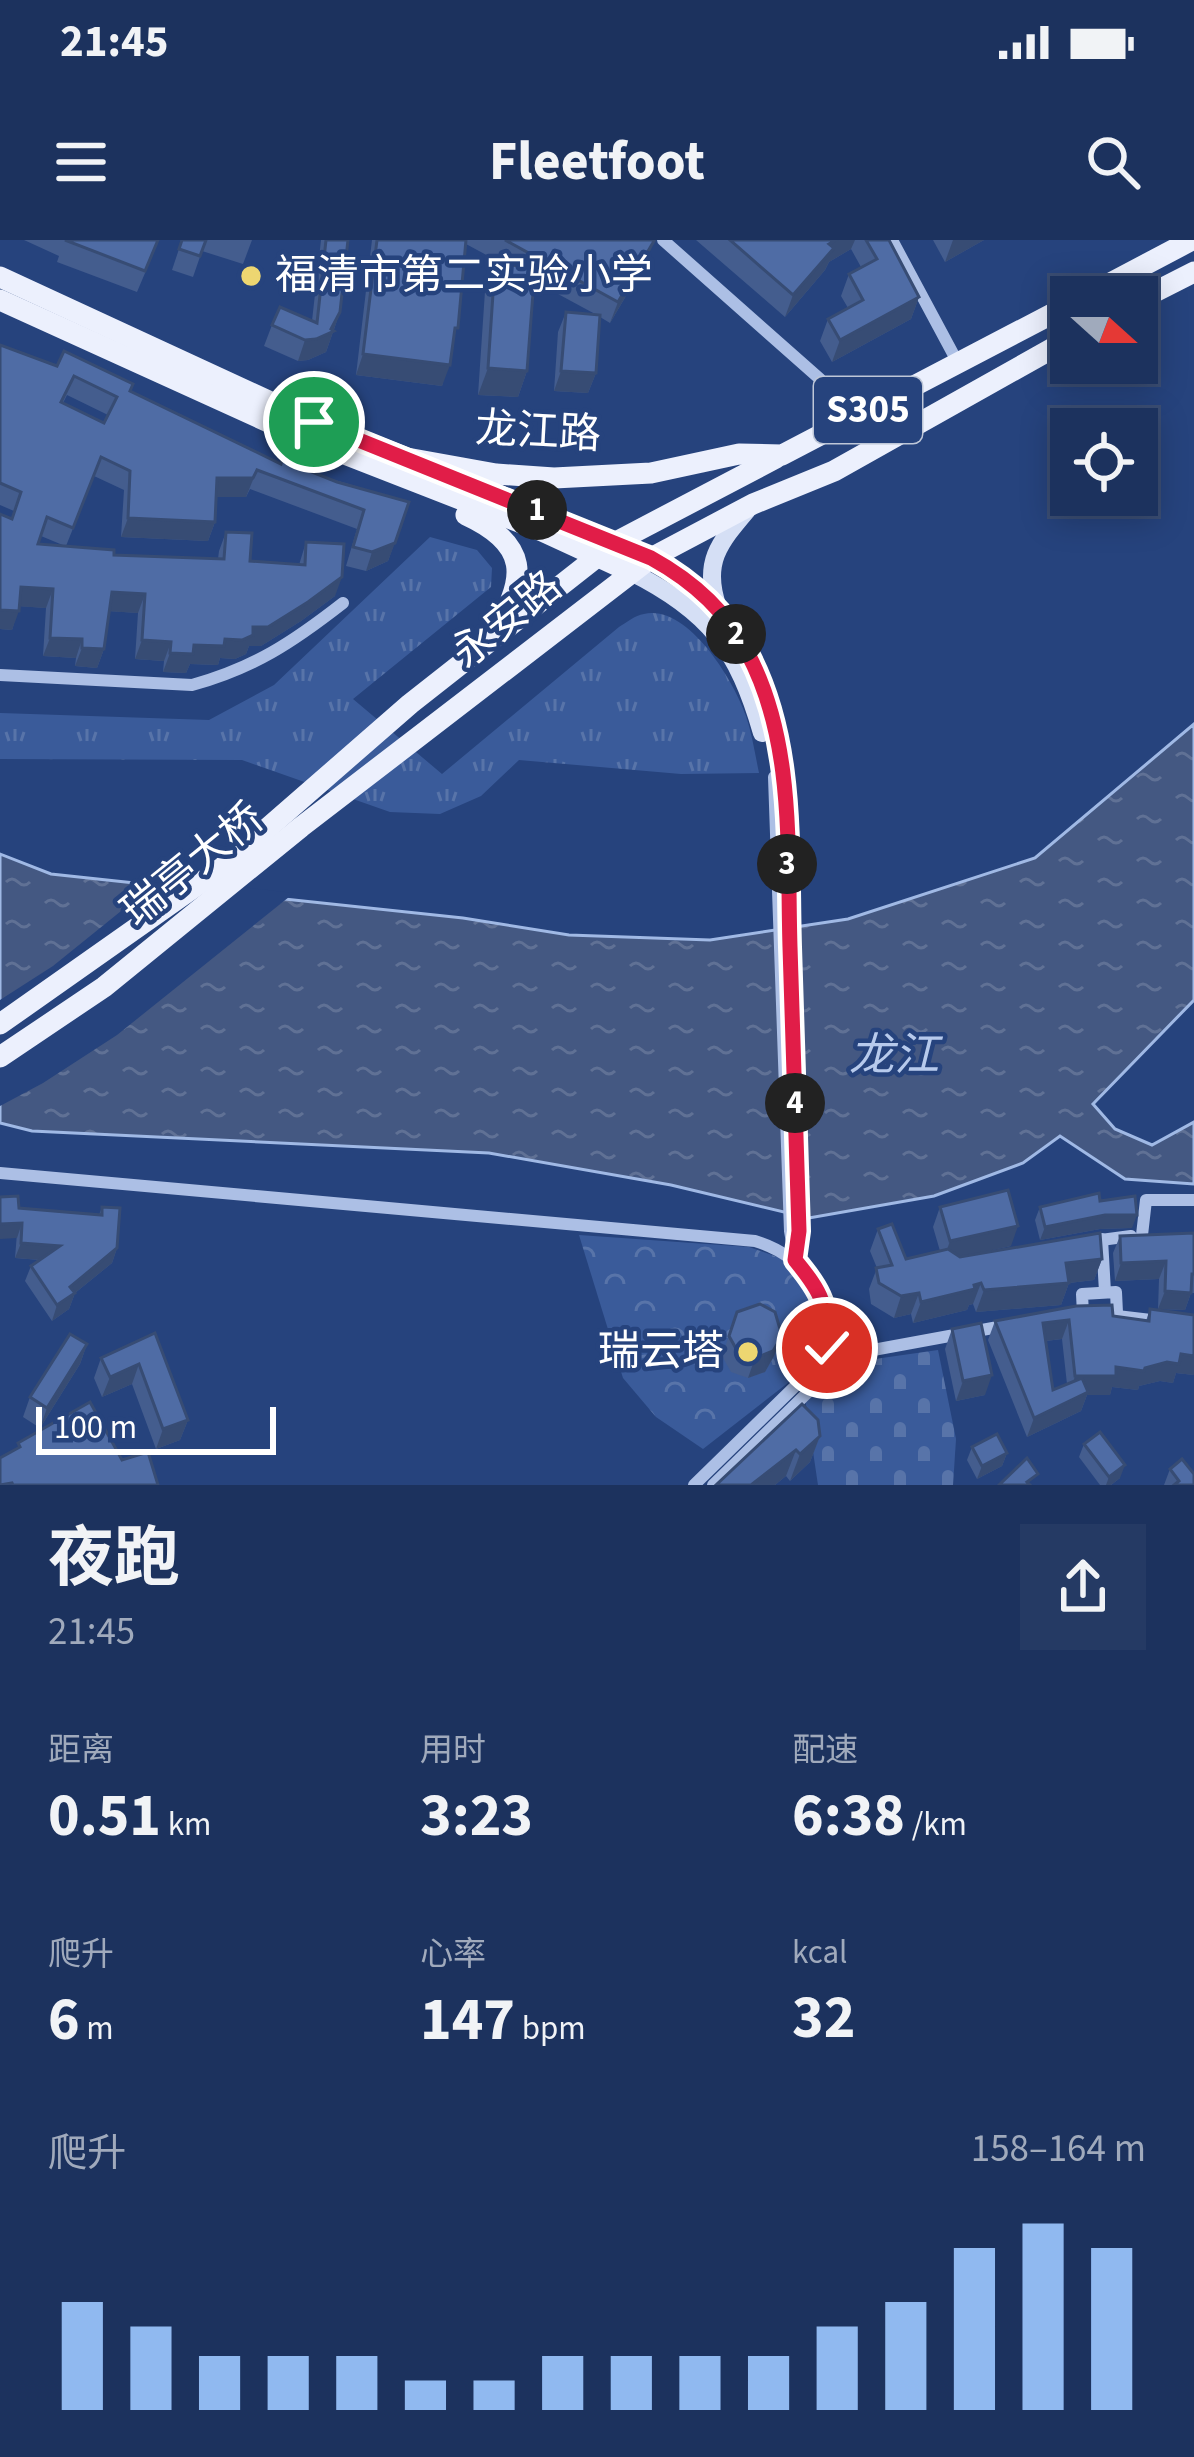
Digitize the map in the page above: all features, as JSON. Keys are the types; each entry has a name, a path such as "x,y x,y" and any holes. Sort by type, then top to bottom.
{"main road":[{"path":"1124,276 1192,240"},
{"path":"1158,291 1194,272"},
{"name":"龙江路","path":"0,277 293,413 407,458 496,474 554,478 652,473 739,454 782,455 1050,315"},
{"name":"龙江路","path":"0,300 221,402 433,489 608,550"},
{"name":"S305","path":"753,503 834,472 1050,350"},
{"name":"永安路","path":"410,704 608,550 782,455"},
{"path":"407,458 608,550 651,558"},
{"path":"433,489 456,511 488,525 508,543 517,561 513,602 487,644"},
{"name":"永安路","path":"433,730 631,572 753,503"},
{"path":"608,550 631,572"},
{"name":"瑞亭大桥","path":"0,1024 224,867 410,704"},
{"name":"瑞亭大桥","path":"0,1058 104,987 301,827 433,730"}],"street":[{"path":"663,240 820,379"},
{"path":"892,240 958,363"},
{"path":"720,612 709,576 714,558 753,503"},
{"path":"651,558 686,578 720,612 747,650 762,687 780,777 795,1260"},
{"path":"631,572 672,592 692,608 734,657 780,777"},
{"path":"0,675 192,685 223,677 283,650 343,603"},
{"path":"0,1173 755,1240 778,1247 822,1292 827,1314 824,1358 694,1485"},
{"path":"1142,1234 1146,1200 1194,1199"},
{"path":"1064,1247 1142,1234 1159,1236"},
{"path":"1102,1239 1105,1292"},
{"path":"1083,1314 1082,1294 1105,1292 1116,1292 1117,1313"},
{"path":"1068,1314 1117,1313 1194,1325"},
{"path":"713,1485 846,1355 1024,1322"}],"green space":[{"path":"430,537 477,550 492,568 491,587 353,699 442,774 619,627 644,614 677,621 707,648 746,716 759,773 681,774 519,760 481,796 440,814 390,812 242,760 0,759 0,713 209,720 274,685"},
{"path":"579,1235 749,1247 786,1260 819,1296 823,1317 820,1358 703,1449 656,1417 623,1378"},
{"path":"938,1350 956,1439 953,1485 818,1485 805,1398 847,1363"}],"water":[{"name":"龙江","path":"1194,724 1194,1000 1093,1104 1115,1129 1152,1145 1194,1122 1194,1184 1125,1179 1060,1136 1023,1163 934,1196 809,1218 671,1185 489,1153 32,1131 0,1123 0,854 51,874 463,918 569,935 710,940 848,919 1035,858"}],"pier":[{"path":"162,878 294,893 117,1035 0,1106 0,1000 53,966"}],"building":[{"path":"65,240 158,240 145,271"},
{"path":"182,240 206,240 200,256 179,249"},
{"path":"326,240 348,240 340,312 334,331 305,340 272,325 280,307 317,323"},
{"path":"377,240 466,240 450,365 363,354"},
{"path":"505,240 652,240 654,241 618,302"},
{"path":"730,240 836,240 793,295"},
{"path":"866,240 889,240 919,297 840,340 828,319 863,300 849,274 877,259"},
{"path":"495,264 535,267 527,371 488,368"},
{"path":"566,312 600,315 596,373 561,371"},
{"path":"0,345 57,366 64,351 133,384 130,391 281,464 282,460 337,482 409,502 395,543 372,552 353,547 364,510 257,470 253,478 217,478 215,522 128,518 130,471 101,457 73,528 47,517 38,544 114,550 114,555 224,559 226,532 252,533 250,561 305,565 306,542 344,544 342,577 308,602 268,627 253,627 253,635 242,640 225,639 224,646 194,645 193,654 170,653 171,642 142,640 145,594 112,592 104,649 82,648 82,639 50,638 53,589 21,587 19,611 0,610 0,514 12,519 21,492 0,483","holes":["74,376 117,397 104,423 61,402"]},
{"path":"1008,1190 1018,1226 950,1241 940,1207"},
{"path":"1099,1193 1100,1201 1135,1196 1137,1215 1105,1215 1045,1227 1040,1207"},
{"path":"18,1196 19,1208 102,1215 102,1207 120,1208 117,1248 70,1287 75,1293 57,1305 31,1266 60,1246 21,1243 22,1223 0,1224 0,1197"},
{"path":"892,1224 906,1259 948,1249 960,1257 1100,1233 1102,1259 1066,1263 1069,1283 984,1290 981,1283 975,1289 921,1302 919,1293 901,1296 879,1283 876,1268 892,1265 878,1229"},
{"path":"1194,1233 1191,1293 1165,1291 1166,1261 1121,1263 1120,1236"},
{"path":"760,1304 775,1312 782,1336 773,1351 755,1358 738,1352 729,1336 737,1312"},
{"path":"1112,1305 1113,1316 1149,1321 1150,1309 1194,1315 1194,1356 1181,1354 1179,1364 1167,1362 1144,1371 1116,1367 1116,1376 1075,1376 1069,1320 1043,1323 1053,1390 1082,1378 1088,1392 1034,1418 995,1321 1076,1306"},
{"path":"981,1323 992,1375 963,1381 952,1329"},
{"path":"155,1333 188,1420 163,1429 139,1364 110,1377 101,1358"},
{"path":"70,1334 87,1344 47,1408 30,1397"},
{"path":"90,1402 122,1460 148,1452 158,1485 0,1485 0,1458"},
{"path":"802,1404 818,1420 820,1436 751,1485 716,1485"},
{"path":"1100,1432 1125,1465 1109,1477 1084,1444"},
{"path":"997,1434 1007,1453 982,1466 972,1447"},
{"path":"1027,1458 1038,1474 1027,1482 1030,1485 999,1485"},
{"path":"1182,1459 1194,1474 1194,1485 1174,1485 1179,1481 1170,1469"}],"place":[{"name":"福清市第二实验小学","path":"251,276"},
{"name":"瑞云塔","path":"748,1352"}],"route":[{"path":"314,422 651,558 686,578 720,612 747,650 762,687 785,777 799,1231 795,1260 822,1292 827,1348"}]}
